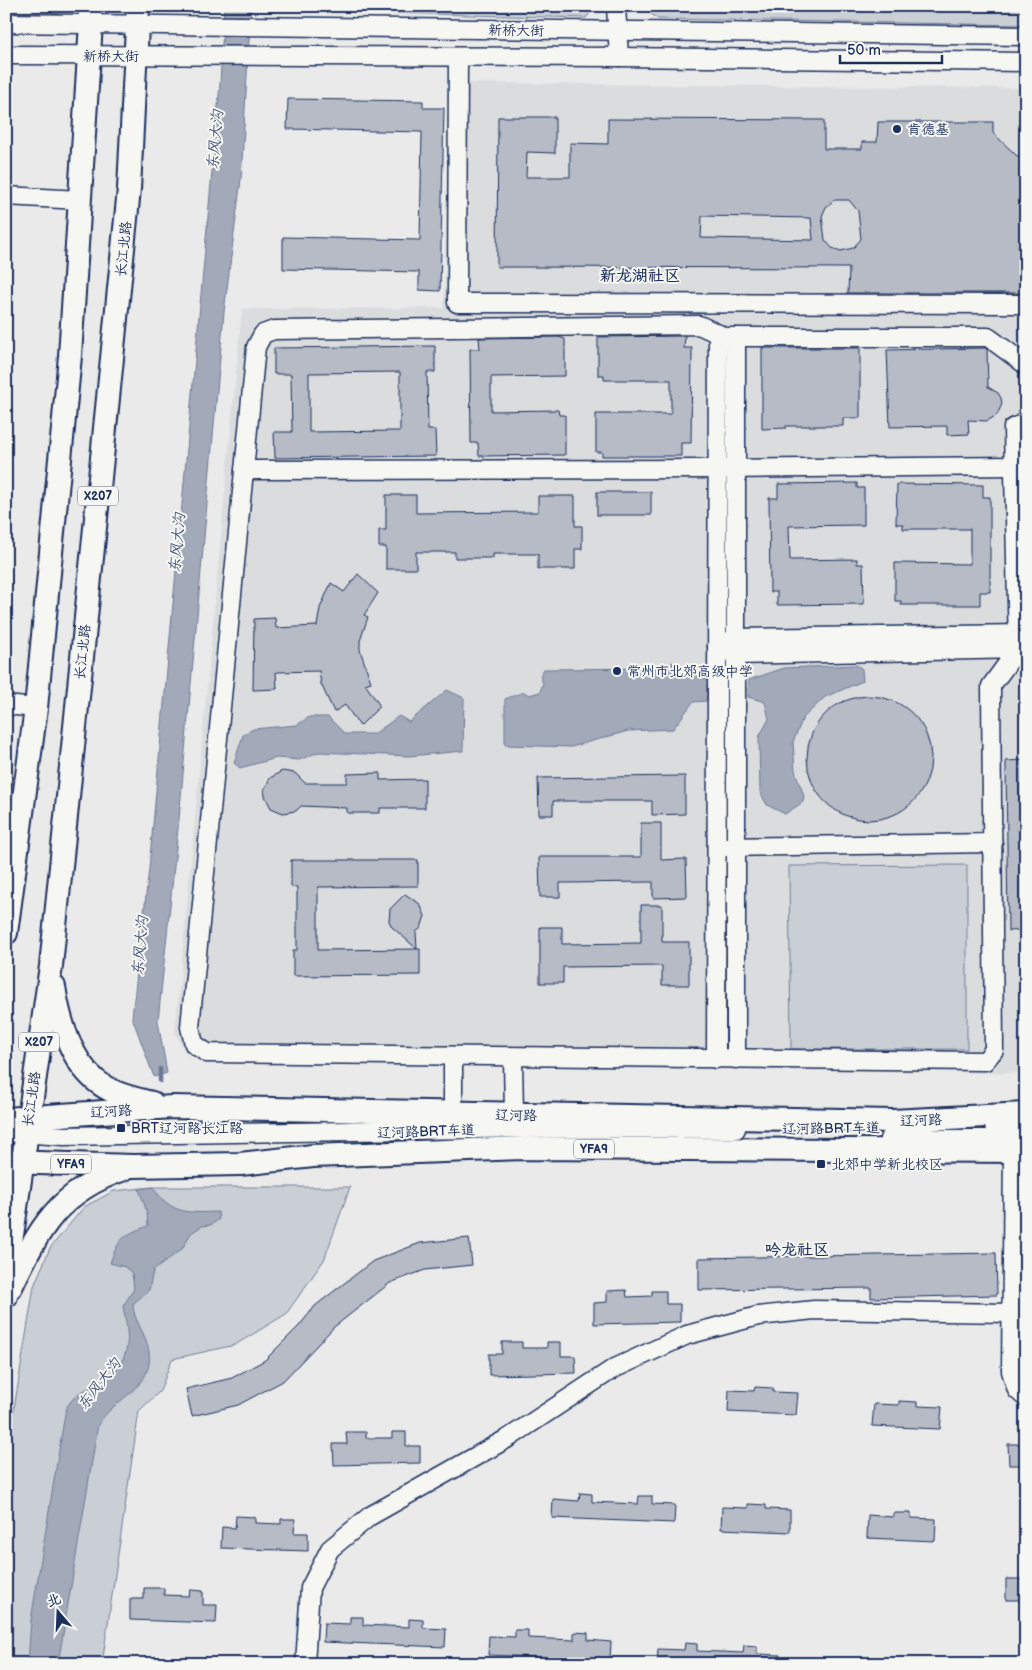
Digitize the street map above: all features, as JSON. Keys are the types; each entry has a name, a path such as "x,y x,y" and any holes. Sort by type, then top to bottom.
{"main road":[{"path":"6,933 36,708 70,356 90,15"},
{"name":"长江北路","path":"6,1296 16,1139 51,966 129,189 138,15"},
{"path":"51,966 62,1030 71,1049 97,1080 113,1092 141,1105"},
{"name":"辽河路","path":"16,1139 141,1105 453,1114 892,1121 1026,1114"},
{"name":"辽河路","path":"16,1139 135,1166 240,1164 313,1156 523,1148 1021,1147"},
{"path":"6,1296 32,1243 45,1222 62,1204 90,1183 135,1166"}],"street":[{"path":"616,6 620,57"},
{"name":"新桥大街","path":"6,22 90,15 138,15 209,24 619,32 1026,36"},
{"name":"新桥大街","path":"6,55 620,57 1026,62"},
{"path":"458,57 457,303 1026,304"},
{"path":"6,196 80,200"},
{"path":"1026,365 988,337 726,337 699,325 274,330 262,334 256,347 190,1027 194,1044 207,1053 513,1058 985,1061 994,1050 991,686 1022,641 1013,428 1026,422"},
{"path":"716,1059 718,334"},
{"path":"736,337 736,1059"},
{"path":"244,470 1014,466"},
{"path":"717,647 1022,641"},
{"path":"6,705 36,708"},
{"path":"717,847 992,843"},
{"path":"453,1057 453,1114"},
{"path":"513,1058 514,1115"},
{"name":"辽河路BRT车道","path":"169,1139 526,1128 676,1129 1026,1126"},
{"name":"辽河路BRT车道","path":"16,1139 428,1138 1021,1147"},
{"path":"1021,1147 1010,1313 1011,1371 1017,1390 1026,1398"},
{"path":"305,1664 310,1588 330,1549 370,1516 510,1437 614,1369 687,1335 758,1316 814,1310 1010,1313"}],"shaded area":[{"path":"390,6 596,6 586,18 390,13"},
{"path":"640,6 1026,6 1026,25 658,19"},
{"name":"常州市北郊高级中学","path":"450,83 1026,88 1026,1073 206,1063 185,1052 175,1033 242,309 444,308"},
{"path":"1026,433 1026,595 1022,589 1023,435"},
{"path":"967,865 967,1049 791,1049 789,866"},
{"path":"153,1187 350,1187 324,1260 286,1314 235,1345 172,1359 160,1391 139,1411 102,1664 6,1664 6,1458 34,1286 50,1248 84,1207 114,1191"}],"water":[{"path":"224,6 251,6 241,179 224,312 179,819 158,1021 167,1073 154,1077 132,1017 149,869 220,84"},
{"path":"672,662 708,681 706,701 693,702 673,729 628,731 571,747 505,745 505,699 524,692 529,695 540,692 543,683 540,676 544,669 672,668"},
{"path":"857,665 862,669 863,681 825,697 803,718 793,742 795,771 804,796 803,802 785,814 767,805 760,792 759,737 769,719 765,702 748,697 749,680 784,668"},
{"path":"447,690 464,698 463,751 409,756 319,752 299,760 277,758 240,768 234,763 243,735 253,729 297,725 309,717 328,717 345,734 374,734 399,716 409,722"},
{"path":"153,1187 167,1203 174,1207 189,1212 218,1212 219,1219 211,1225 202,1226 191,1233 182,1249 153,1271 149,1290 133,1304 135,1316 148,1345 149,1365 139,1384 113,1407 98,1425 58,1664 28,1664 31,1620 66,1408 79,1393 96,1385 112,1373 120,1365 124,1356 127,1347 127,1328 123,1306 134,1289 132,1273 125,1267 110,1263 116,1248 123,1238 148,1226 147,1212 139,1189"}],"building":[{"path":"288,99 423,101 423,108 444,108 440,291 419,290 419,272 283,269 283,237 420,240 422,132 287,129"},
{"path":"498,117 555,117 555,153 527,152 526,177 570,177 570,143 608,144 608,119 824,120 824,149 862,149 862,142 877,142 878,122 993,122 993,133 1017,156 1026,156 1026,293 848,293 849,268 497,267","holes":["834,200 849,200 858,211 861,239 853,248 841,251 832,248 825,240 822,216 826,207","702,216 811,218 813,240 701,238"]},
{"path":"685,336 684,348 692,348 691,443 681,443 681,456 602,456 602,452 596,452 596,414 671,414 671,380 604,380 604,375 598,375 598,337"},
{"path":"559,337 565,339 565,376 491,377 491,411 558,410 559,415 565,415 565,455 479,456 478,443 471,443 470,349 480,349 479,338"},
{"path":"435,346 435,372 427,372 428,430 435,430 436,456 275,458 274,432 292,432 291,374 274,374 274,348","holes":["400,372 400,431 309,432 309,373"]},
{"path":"762,348 860,348 860,418 843,418 843,426 786,426 786,428 762,429"},
{"path":"987,349 988,387 998,393 1001,398 1002,404 997,415 987,421 968,420 969,434 947,435 947,426 890,427 887,350"},
{"path":"857,483 857,488 864,488 864,525 789,526 790,560 857,559 857,564 863,564 864,604 777,605 777,592 770,592 769,498 778,498 778,484"},
{"path":"897,484 983,485 983,497 990,497 990,592 980,592 980,605 901,605 901,601 895,601 895,563 970,564 970,529 903,529 903,524 896,524"},
{"path":"597,492 651,492 651,515 597,515"},
{"path":"386,495 416,495 416,513 538,512 538,496 575,496 575,526 582,526 582,549 575,549 575,569 538,569 538,554 493,554 493,558 455,558 455,552 416,552 416,569 386,569 386,547 379,547 379,530 386,530"},
{"path":"358,574 378,593 364,615 368,617 360,641 360,650 371,682 365,684 380,706 360,726 345,705 334,712 321,684 319,671 276,672 277,689 253,690 254,619 275,618 276,628 317,626 320,608 331,583 344,592"},
{"path":"869,696 893,701 913,714 926,734 931,758 926,782 913,802 893,815 869,820 845,815 825,802 812,782 807,758 812,734 825,714 845,701"},
{"path":"1026,760 1026,930 1008,931 1006,761"},
{"path":"282,771 295,773 305,783 347,783 347,774 380,773 380,780 425,779 425,808 380,808 380,813 347,813 347,808 301,806 296,811 283,813 271,808 264,790 270,778"},
{"path":"685,776 685,814 652,815 652,801 553,801 553,815 539,815 538,778"},
{"path":"641,823 661,823 661,860 686,859 687,897 653,898 653,882 560,883 560,897 540,897 539,857 641,857"},
{"path":"291,860 418,860 418,886 318,887 318,950 420,949 420,975 293,976 293,950 297,950 297,887 291,887"},
{"path":"405,894 420,904 425,916 421,928 416,932 417,949 392,927 389,921 390,909"},
{"path":"641,905 662,905 662,942 689,942 689,985 662,985 662,966 563,967 563,983 540,983 540,927 562,927 562,944 641,943"},
{"path":"469,1238 472,1265 425,1270 390,1283 334,1327 283,1381 238,1405 192,1416 186,1389 232,1378 265,1360 299,1326 315,1306 373,1261 420,1243"},
{"path":"996,1253 997,1295 871,1298 871,1288 699,1290 699,1258"},
{"path":"626,1290 627,1297 652,1296 652,1291 666,1291 666,1304 680,1304 680,1322 594,1324 594,1303 607,1302 607,1291"},
{"path":"502,1342 522,1342 522,1348 547,1348 547,1342 561,1342 561,1356 575,1356 576,1373 489,1375 489,1354 502,1354"},
{"path":"755,1387 773,1388 773,1392 798,1393 796,1415 728,1412 729,1390 754,1391"},
{"path":"899,1401 917,1402 917,1406 942,1407 940,1429 872,1426 874,1404 899,1405"},
{"path":"346,1432 366,1432 366,1438 392,1438 392,1432 406,1432 406,1446 420,1446 420,1463 334,1465 333,1444 347,1444"},
{"path":"1008,1444 1026,1444 1026,1465 1009,1465"},
{"path":"580,1493 592,1494 592,1502 638,1504 639,1496 652,1496 652,1504 675,1505 674,1523 552,1518 553,1499 579,1501"},
{"path":"748,1504 766,1505 766,1509 790,1510 790,1532 721,1529 722,1507 748,1508"},
{"path":"893,1513 911,1513 911,1518 936,1519 935,1541 867,1538 868,1515 893,1517"},
{"path":"236,1516 255,1517 255,1523 281,1524 281,1519 295,1519 294,1533 308,1533 308,1551 221,1548 222,1527 235,1528"},
{"path":"1006,1579 1026,1579 1026,1600 1006,1600"},
{"path":"144,1588 164,1588 164,1595 189,1596 190,1590 203,1591 203,1605 217,1605 216,1623 130,1620 130,1599 144,1599"},
{"path":"350,1617 363,1617 363,1625 409,1627 409,1619 423,1620 423,1628 446,1629 445,1647 323,1642 324,1623 350,1624"},
{"path":"515,1630 528,1630 528,1638 574,1640 574,1632 588,1633 588,1640 611,1642 610,1660 488,1655 489,1636 515,1637"},
{"path":"685,1643 697,1644 697,1651 743,1653 744,1645 757,1646 757,1654 780,1655 779,1664 657,1664 658,1649 684,1650"}],"waterway":[{"name":"东风大沟","path":"160,1069 160,1081"}],"place":[{"name":"肯德基","path":"897,129"},
{"name":"常州市北郊高级中学","path":"617,671"},
{"name":"BRT辽河路长江路","path":"121,1128"},
{"name":"北郊中学新北校区","path":"821,1164"}],"district":[{"name":"新龙湖社区","path":"640,275"},
{"name":"吟龙社区","path":"797,1249"}]}
